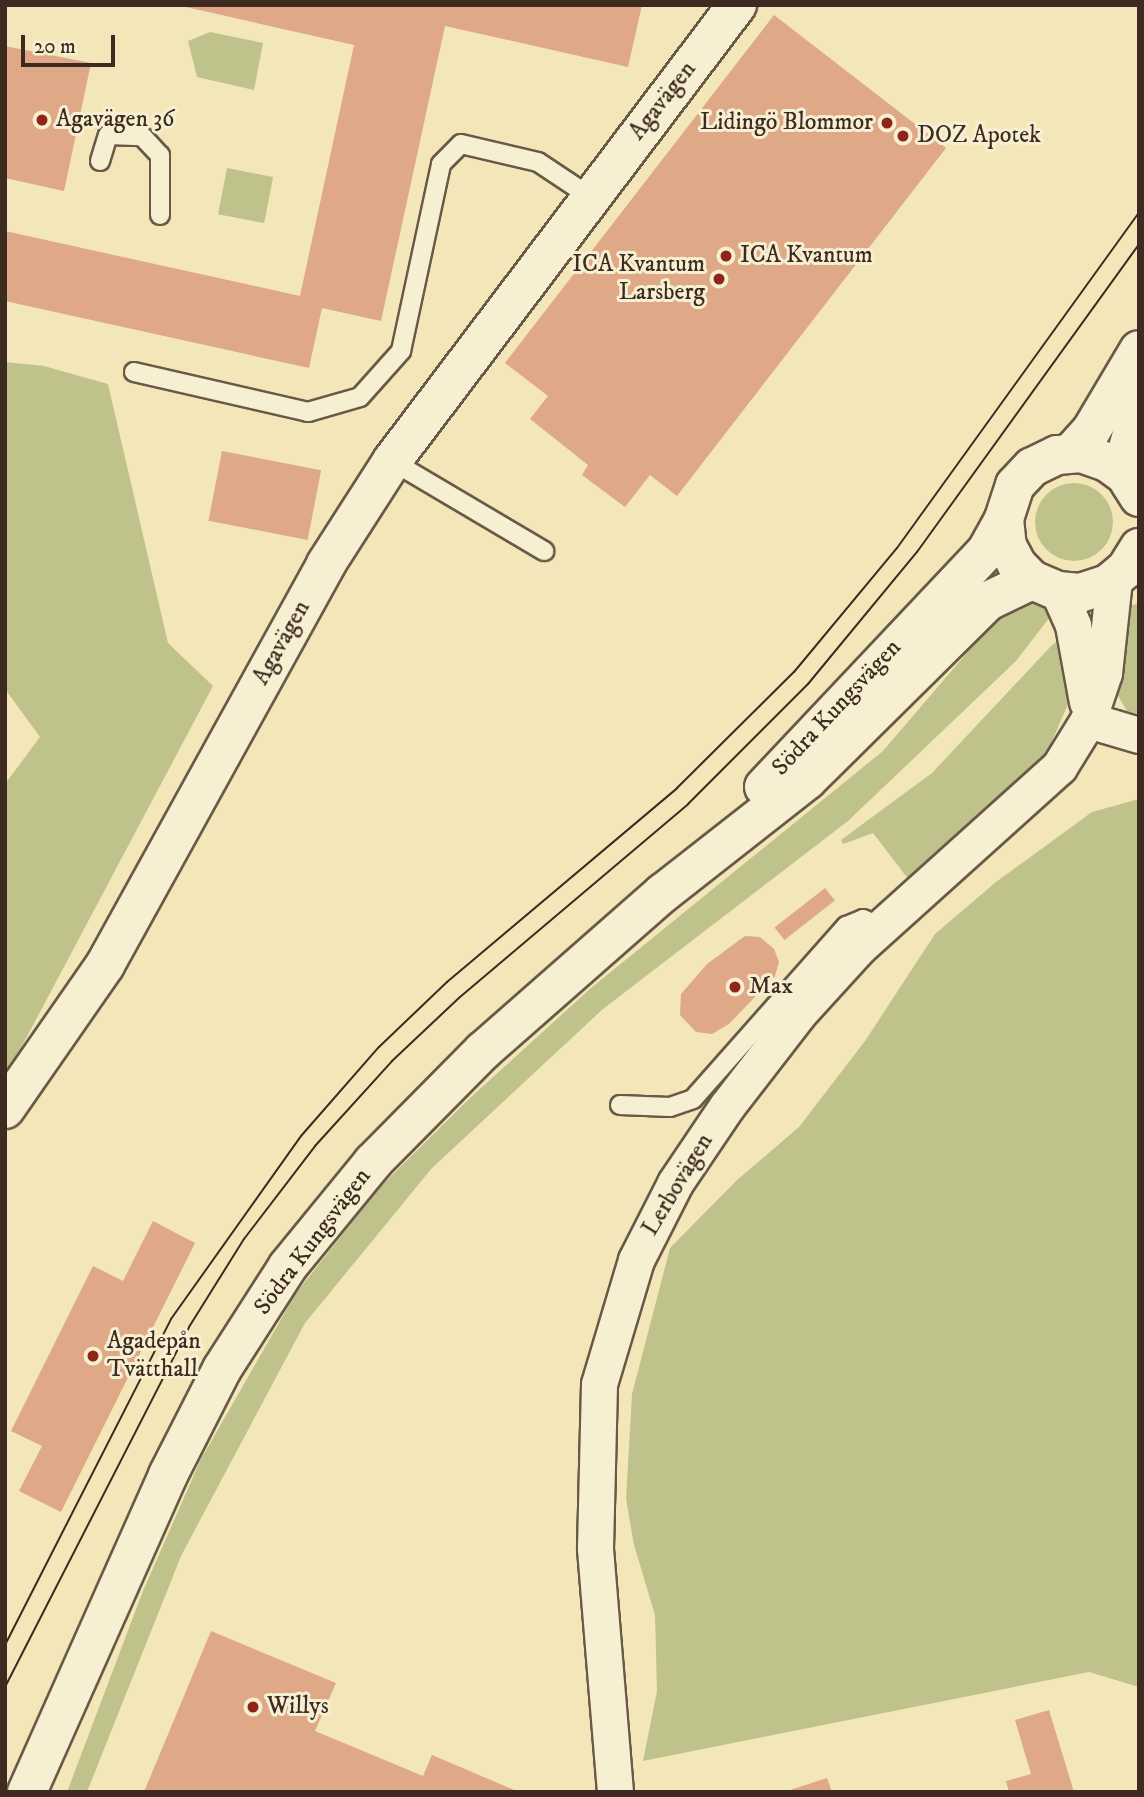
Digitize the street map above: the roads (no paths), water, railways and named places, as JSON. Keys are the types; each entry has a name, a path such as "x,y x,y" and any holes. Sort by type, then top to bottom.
{"main road":[{"name":"Agavägen","path":"5,1109 105,965 326,564 392,461 589,196 737,5"},
{"path":"1135,490 1107,462 1072,453 1091,431 1139,349"},
{"path":"1135,490 1129,444 1139,408"},
{"name":"Södra Kungsvägen","path":"663,893 987,550 1004,519 1010,495 1023,475 1047,458 1072,453"},
{"path":"1004,519 1009,551 1045,585"},
{"name":"Södra Kungsvägen","path":"27,1792 168,1475 222,1369 288,1266 373,1162 427,1105 663,893 807,780 988,601 1045,585 1086,592 1129,570"}],"street":[{"name":"Lerbovägen","path":"615,1792 595,1548 599,1384 636,1260 675,1183 727,1105 798,1014 880,928 1059,767 1088,720 1104,673 1129,570"},
{"path":"1045,585 1084,671 1088,720 1139,735"}],"lane":[{"path":"100,161 108,135 142,136 160,155 160,215"},
{"path":"134,372 308,412 360,397 401,351 441,164 461,144 538,162 589,196"},
{"path":"392,461 544,551"},
{"path":"620,1105 670,1107 692,1099 846,926 863,919 880,928"}],"tram line":[{"path":"5,1645 171,1319 301,1136 379,1047 447,982 677,788 794,672 897,548 1139,212"},
{"path":"5,1687 189,1327 244,1239 315,1146 392,1061 460,997 688,804 808,684 917,552 1139,244"}],"place":[{"name":"Agavägen 36","path":"42,120"},
{"name":"Lidingö Blommor","path":"887,123"},
{"name":"DOZ Apotek","path":"903,136"},
{"name":"ICA Kvantum","path":"726,256"},
{"name":"ICA Kvantum Larsberg","path":"719,279"},
{"name":"Max","path":"735,987"},
{"name":"Agadepån Tvätthall","path":"93,1356"},
{"name":"Willys","path":"253,1707"}]}
